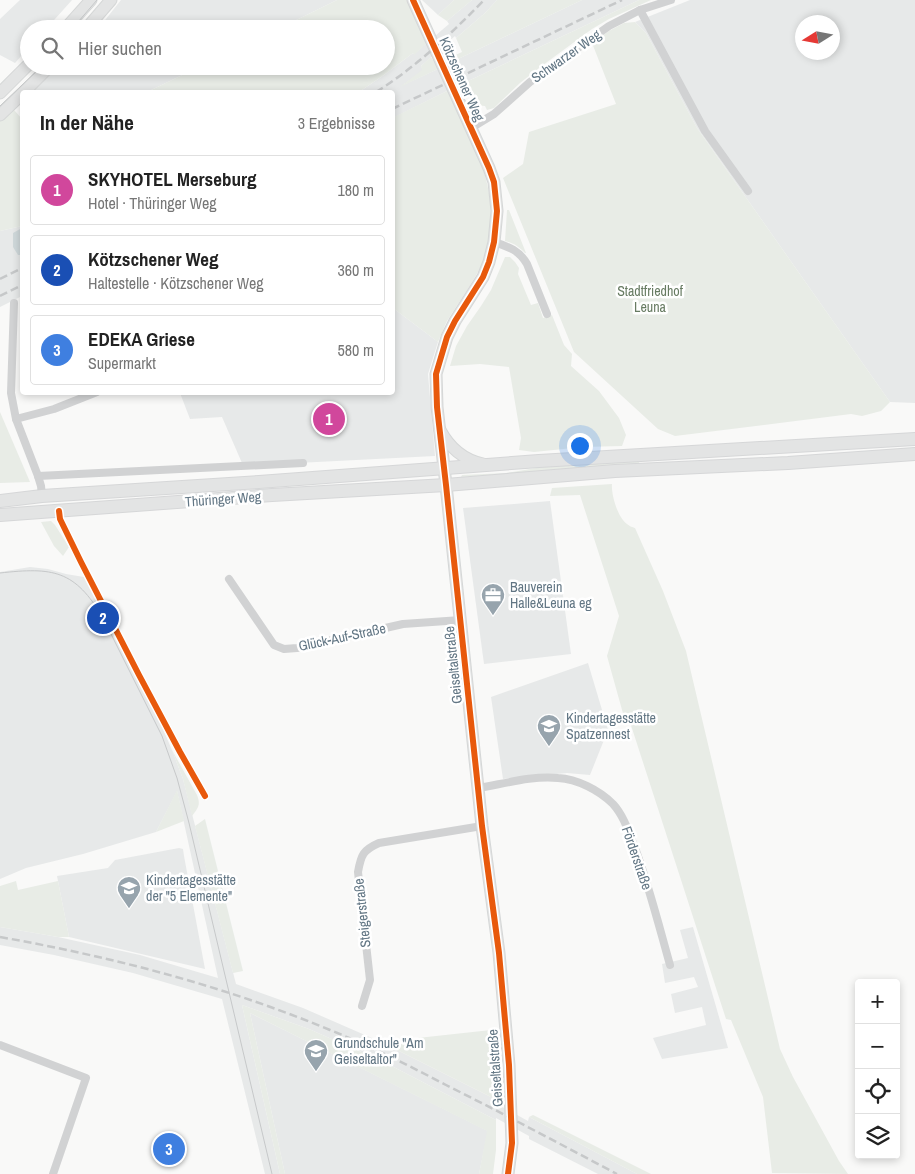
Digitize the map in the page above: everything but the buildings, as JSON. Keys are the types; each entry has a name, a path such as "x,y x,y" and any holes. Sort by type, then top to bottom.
{"main road":[{"name":"Thüringer Weg","path":"0,500 444,468 915,438"},
{"name":"Thüringer Weg","path":"0,515 615,472 915,454"}],"street":[{"path":"73,20 91,0"},
{"path":"94,20 111,0"},
{"name":"Kötzschener Weg","path":"412,0 489,168"},
{"name":"Schwarzer Weg","path":"471,128 500,110 530,82 609,26 640,10 671,0"},
{"path":"640,10 705,131 748,191"},
{"path":"0,93 20,73"},
{"path":"26,90 41,75"},
{"path":"0,115 20,96"},
{"name":"Geiseltalstraße","path":"489,168 494,182 497,211 494,242 483,277 447,337 436,374 436,407 461,620 482,826 499,953 512,1143 508,1174"},
{"path":"494,242 517,251 522,256 547,314"},
{"path":"14,303 11,393 16,419 42,486 42,496"},
{"path":"16,419 54,409 89,395"},
{"path":"439,428 446,440 460,454 473,462 490,465"},
{"path":"38,476 303,463"},
{"path":"258,466 259,482"},
{"path":"59,511 60,518 80,562 205,796"},
{"name":"Glück-Auf-Straße","path":"229,579 274,645 284,649 297,648 403,624 461,620"},
{"name":"Förderstraße","path":"479,788 544,778 560,778 580,782 598,791 613,804 626,823 642,867 670,965"},
{"name":"Steigerstraße","path":"362,1006 370,980 358,872 361,858 368,848 379,843 482,826"},
{"path":"0,1045 86,1078 53,1174"}],"shaded area":[{"path":"20,0 72,0 54,20 20,20 20,57 15,63 0,55 0,19"},
{"path":"121,0 337,0 296,20 105,20"},
{"path":"422,0 454,0 438,15"},
{"path":"472,0 497,0 485,13 421,66 423,70 403,85 456,63 456,60 582,0 639,0 466,82 464,80 448,88 449,90 395,117 395,90 362,90 384,75 395,75 395,67 414,54 449,24 447,21"},
{"path":"690,0 915,0 915,403 890,402 697,128 646,33 635,22"},
{"path":"50,75 182,75 151,90 34,90"},
{"path":"20,226 20,297 0,307 0,231"},
{"path":"20,229 20,255 18,255 13,247 13,233"},
{"path":"395,310 438,342 428,374 435,456 258,465 242,463 222,417 190,419 181,395 395,395"},
{"path":"550,501 571,654 484,664 463,508"},
{"path":"30,567 84,577 106,616 161,725 183,779 236,984 303,1008 381,1042 495,1099 495,1103 528,1121 529,1117 637,1174 598,1174 529,1139 529,1136 496,1118 496,1120 384,1062 309,1029 242,1005 280,1174 265,1174 222,999 133,973 0,945 0,927 58,937 140,955 218,978 177,791 156,832 83,854 26,868 0,879 0,572"},
{"path":"588,663 608,730 590,775 567,773 503,779 491,697"},
{"name":"Kindertagesstätte der \"5 Elemente\"","path":"179,848 183,849 205,969 69,937 57,876 108,868 115,860"},
{"path":"693,927 728,1048 662,1059 653,1038 706,1025 702,1007 675,1013 671,994 698,987 694,977 665,983 662,964 688,958 680,930"},
{"name":"Grundschule \"Am Geiseltaltor\"","path":"250,1013 488,1131 479,1174 285,1174"}],"green space":[{"path":"337,0 407,0 426,44 414,55 413,53 395,67 395,20 296,20"},
{"path":"454,0 472,0 447,21 438,15"},
{"path":"497,0 582,0 456,60 457,62 452,64 449,58 462,52 456,38"},
{"path":"639,0 651,0 592,29 520,83 494,108 487,110 485,106 476,104 467,95 461,82 465,80 466,82"},
{"name":"Stadtfriedhof Leuna","path":"635,22 646,33 697,128 890,402 881,411 862,416 851,414 675,436 658,429 574,352 503,178 523,164 529,132 616,104 592,43 624,23"},
{"path":"431,57 438,69 400,87 422,70 421,66"},
{"path":"182,75 384,75 362,90 151,90"},
{"path":"449,90 472,139 488,188 491,224 485,258 447,321 438,342 395,310 395,117"},
{"path":"14,110 20,117 20,226 0,231 0,121"},
{"path":"507,210 509,210 526,253 514,244 505,241"},
{"path":"505,257 510,257 519,268 518,274 531,305 538,303 543,318 552,315 564,345 572,354 571,366 599,391 619,418 626,435 622,446 583,447 534,452 519,450 521,438 509,367 480,364 450,366 456,346 491,290"},
{"path":"0,412 30,482 0,483"},
{"path":"639,460 639,464 461,477 462,475 506,473 548,466"},
{"path":"612,484 618,512 624,521 635,528 663,591 686,651 780,1049 793,1077 848,1174 772,1173 763,1097 731,1020 726,1019 628,716 624,717 607,656 619,616 580,495 550,496 552,488"},
{"path":"51,521 69,547 63,556 54,546 41,522"},
{"path":"172,750 199,801 196,811 192,816 183,779"},
{"path":"177,790 184,821 156,832"},
{"path":"205,819 243,971 233,973 195,826"},
{"path":"16,881 18,890 58,881 69,937 58,937 0,927 0,886"},
{"path":"242,1005 309,1029 384,1062 496,1120 496,1150 493,1174 479,1174 487,1131 250,1013 285,1174 280,1174"},
{"path":"491,1030 495,1099 381,1042"},
{"path":"533,1115 651,1174 637,1174 529,1117"}],"tram line":[{"path":"80,20 97,0"},
{"path":"0,106 33,75"},
{"path":"0,573 18,571 48,572 61,575 83,590 103,618 162,736 177,778 189,823 272,1174"}],"railway":[{"path":"379,90 433,49 484,0"},
{"path":"395,108 622,0"},
{"path":"0,279 20,269"},
{"path":"0,296 20,286"},
{"path":"0,937 168,974 290,1014 345,1036 403,1063 617,1174"}],"cycle path":[{"path":"413,0 489,168 494,182 497,211 494,242 489,262 483,277 447,337 436,374 437,407 482,826 499,953 509,1065 512,1143 508,1174"},
{"path":"59,511 60,519 81,562 139,675 205,796"}],"place":[{"name":"SKYHOTEL Merseburg","path":"329,419"},
{"name":"Bauverein Halle&Leuna eg","path":"493,616"},
{"name":"Kötzschener Weg","path":"103,618"},
{"name":"Kindertagesstätte Spatzennest","path":"549,747"},
{"name":"Kindertagesstätte der \"5 Elemente\"","path":"129,909"},
{"name":"Grundschule \"Am Geiseltaltor\"","path":"316,1072"},
{"name":"EDEKA Griese","path":"169,1149"}]}
